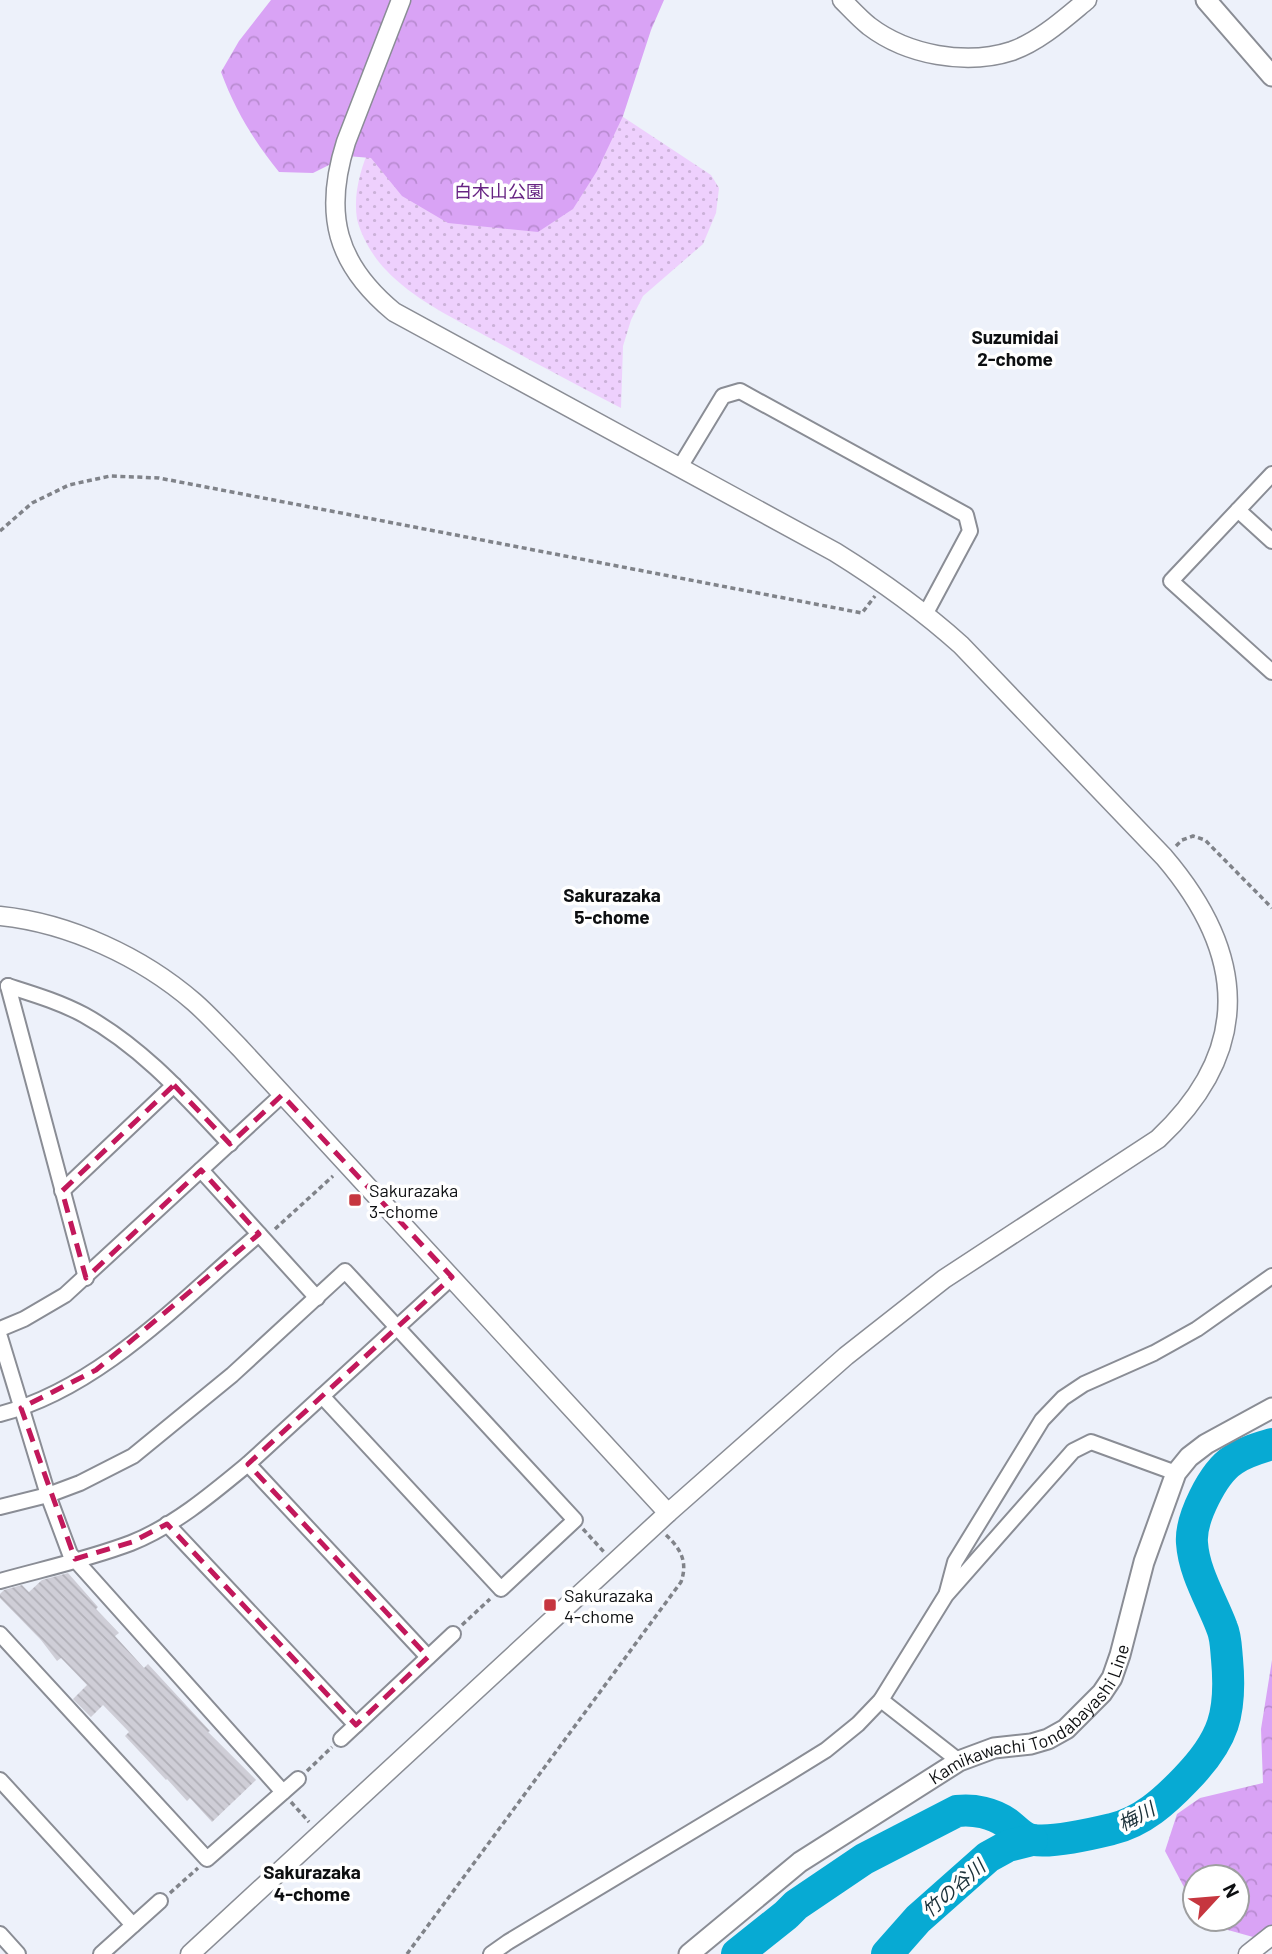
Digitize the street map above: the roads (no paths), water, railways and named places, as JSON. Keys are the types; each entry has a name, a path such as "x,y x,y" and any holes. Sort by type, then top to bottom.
{"main road":[{"path":"1206,0 1272,76"},
{"name":"Kamikawachi Tondabayashi Line","path":"689,1954 800,1862 959,1761 977,1752 1031,1744 1066,1729 1112,1678 1144,1562 1176,1474 1189,1457 1206,1444 1272,1408"}],"street":[{"path":"190,1954 662,1519 846,1356 944,1279 1158,1139 1179,1120 1212,1070 1223,1040 1228,1007 1226,976 1220,949 1207,916 1188,886 1164,857 970,655 926,613 835,552 394,312 372,294 354,270 340,242 334,213 338,165 401,0"},
{"path":"842,0 888,38 914,50 959,57 1012,51 1055,26 1087,0"},
{"path":"680,467 723,396 740,391 965,515 970,531 926,613"},
{"path":"1272,474 1171,581 1272,672"},
{"path":"1238,510 1272,541"},
{"path":"0,916 65,930 110,948 155,973 193,1002 240,1048 452,1277 662,1519"},
{"path":"86,1278 8,986 83,1014 145,1057 174,1084 229,1144"},
{"path":"62,1191 174,1084"},
{"path":"0,1329 24,1319 65,1295 86,1278 282,1095"},
{"path":"201,1170 317,1298"},
{"path":"0,1414 56,1393 96,1370 261,1237"},
{"path":"0,1507 48,1495 80,1483 133,1456 232,1375 345,1271 575,1520 501,1589 322,1395"},
{"path":"946,1595 955,1562 1042,1420 1063,1398 1084,1384 1154,1353 1197,1329 1272,1276"},
{"path":"0,1581 132,1542 167,1524 213,1493 248,1464 452,1277"},
{"path":"0,1337 48,1495 70,1554 283,1792"},
{"path":"491,1954 805,1763 858,1724 881,1700 946,1595 1073,1451 1091,1442 1176,1474"},
{"path":"248,1464 428,1657"},
{"path":"167,1524 356,1725"},
{"path":"0,1634 207,1859 298,1779"},
{"path":"341,1739 453,1634"},
{"path":"881,1700 959,1761"},
{"path":"0,1780 134,1925"},
{"path":"101,1954 160,1901"},
{"path":"0,1934 18,1954"},
{"path":"1248,1954 1272,1935"}],"waterway":[{"name":"梅川","path":"737,1954 796,1905 864,1859 957,1811 990,1814 1026,1838 1051,1840 1123,1826 1143,1816 1170,1795 1199,1765 1217,1738 1223,1725 1228,1695 1225,1639 1193,1554 1192,1533 1195,1522 1204,1497 1225,1466 1252,1450 1272,1444"},
{"name":"竹の谷川","path":"887,1954 918,1919 988,1857 1008,1846 1032,1840"}],"place":[{"name":"Sakurazaka 3-chome","path":"355,1200"},
{"name":"Sakurazaka 4-chome","path":"550,1605"}],"district":[{"name":"Suzumidai 2-chome","path":"1015,347"},
{"name":"Sakurazaka 5-chome","path":"612,905"},
{"name":"Sakurazaka 4-chome","path":"312,1882"}],"park label":[{"name":"白木山公園","path":"499,191"}]}
